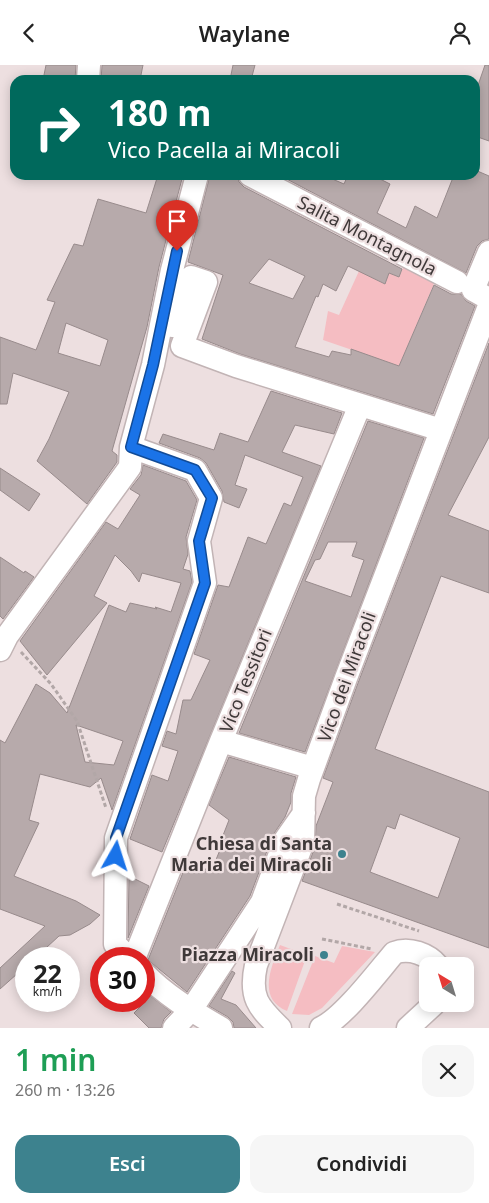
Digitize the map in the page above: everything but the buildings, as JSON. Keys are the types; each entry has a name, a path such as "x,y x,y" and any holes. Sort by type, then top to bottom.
{"street":[{"path":"2,638 130,467 131,447 153,365 172,269 197,180"},
{"name":"Salita Montagnola","path":"260,180 473,290"},
{"path":"473,290 489,252"},
{"path":"153,365 169,333 191,277 206,282 182,346 236,366 441,430"},
{"name":"Vico dei Miracoli","path":"174,1028 191,1010 262,902 285,840 304,813 304,796 313,768 489,306"},
{"name":"Vico Tessitori","path":"139,947 221,741 360,405"},
{"path":"118,947 115,944 116,838 205,583 199,541 212,498 195,470 131,447"},
{"path":"221,741 313,768"},
{"path":"280,1028 269,1018 256,1001 253,980 256,965 303,842 304,813"},
{"path":"320,1028 327,1025 344,1010 394,953 402,950 418,953 426,957"},
{"path":"155,984 191,1010 221,1028"},
{"path":"408,1028 424,1013"}],"path":[{"path":"2,638 50,684 77,721 116,838"},
{"path":"337,904 422,932"},
{"path":"322,939 394,953"}],"shaded area":[{"path":"406,261 436,279 399,366 323,340 328,311 339,315 359,271 385,284 389,273 399,277"},
{"path":"280,945 307,955 287,1011 278,1006 272,999 269,991 270,972"},
{"path":"342,946 375,952 322,1008 309,1015 292,1014 315,956 334,963"}],"place":[{"name":"Chiesa di Santa Maria dei Miracoli","path":"342,854"},
{"name":"Piazza Miracoli","path":"324,955"}],"route":[{"path":"116,856 116,838 205,583 199,541 212,498 195,470 131,447 153,365 177,251"}]}
